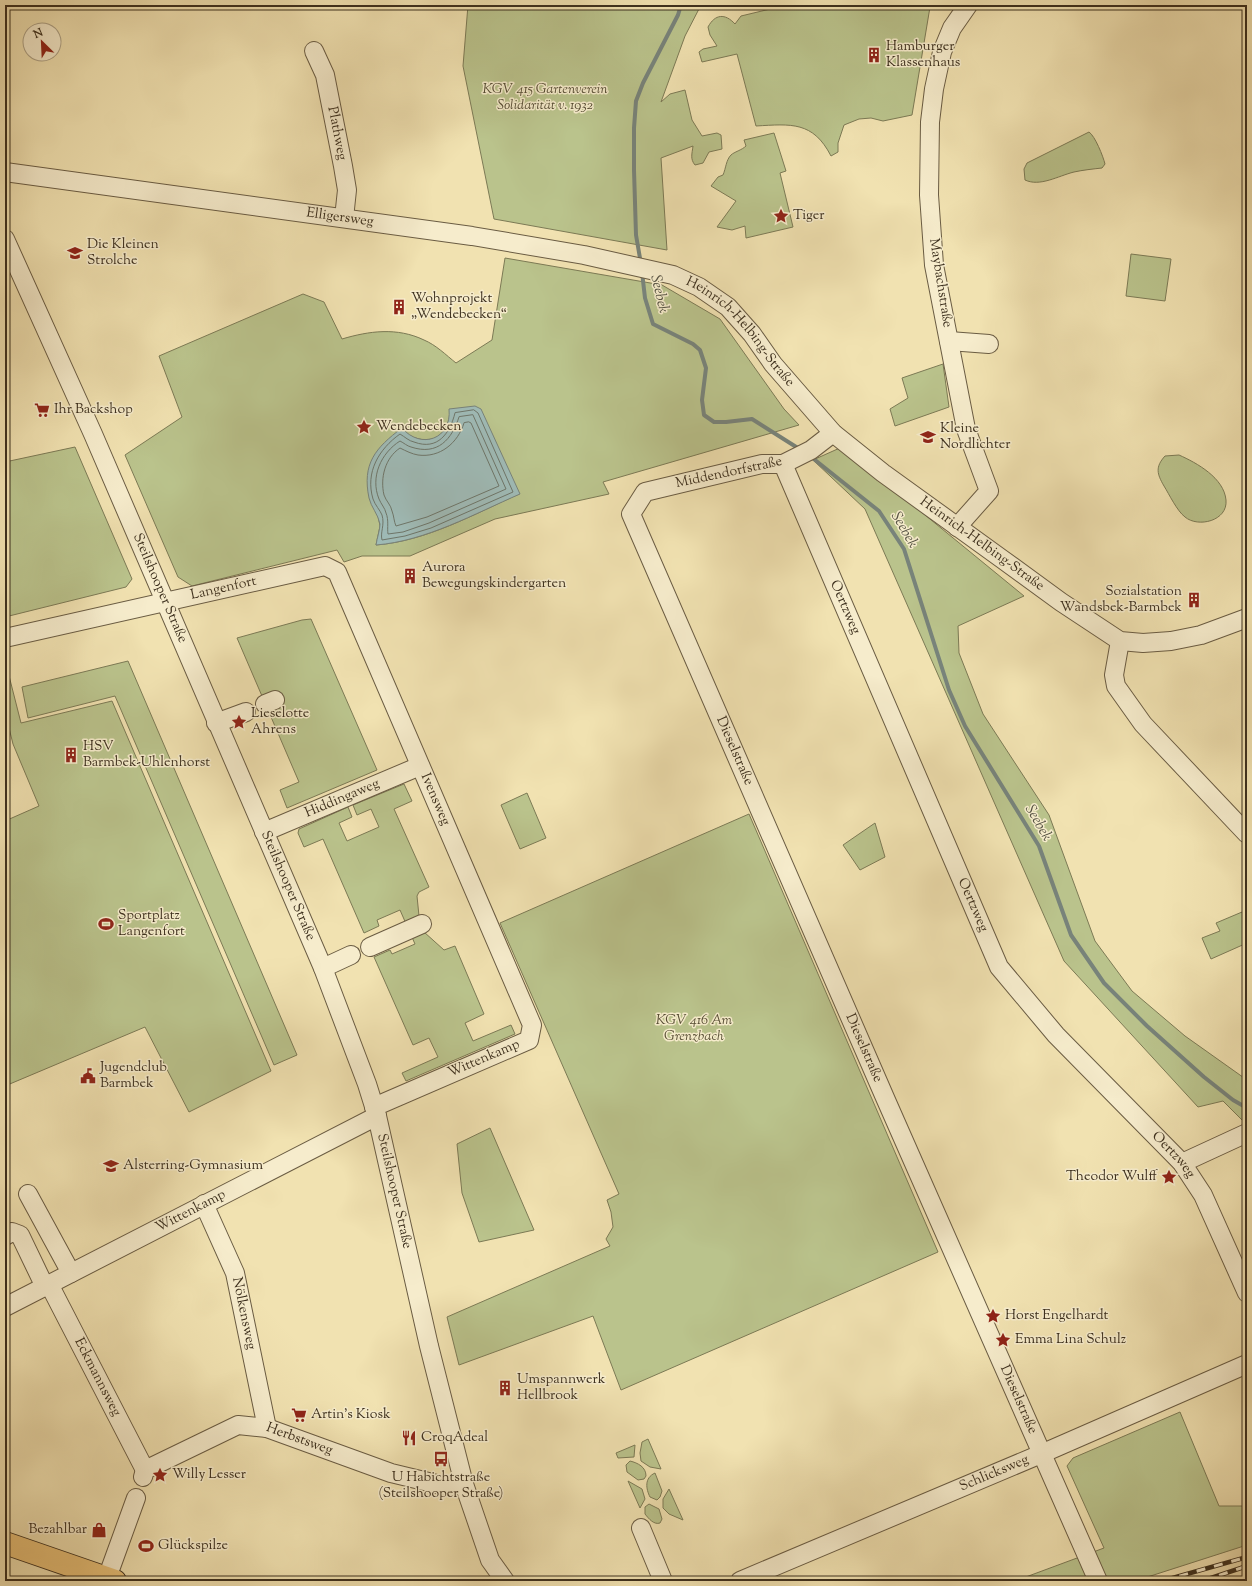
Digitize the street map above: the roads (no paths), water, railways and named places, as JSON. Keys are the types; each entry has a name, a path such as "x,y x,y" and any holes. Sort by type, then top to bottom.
{"main road":[{"path":"5,1543 111,1580"}],"street":[{"name":"Maybachstraße","path":"957,527 989,491 966,429 934,265 929,195 930,122 934,89 942,52 952,28 968,5"},
{"name":"Plathweg","path":"314,51 324,75 343,166 347,190 344,218"},
{"name":"Elligersweg","path":"5,172 472,236 625,263 673,275"},
{"name":"Steilshooper Straße","path":"5,239 93,434 264,832 322,968 367,1084 376,1112 424,1326 464,1484 490,1560 505,1581"},
{"name":"Heinrich-Helbing-Straße","path":"673,275 699,287 728,307 752,334 773,364 832,433 883,473 957,527 1061,602 1120,641"},
{"path":"949,341 989,344"},
{"path":"796,456 832,433"},
{"name":"Middendorfstraße","path":"631,514 644,492 796,456"},
{"name":"Oertzweg","path":"796,456 999,967 1056,1035 1182,1163 1203,1195 1247,1293"},
{"name":"Dieselstraße","path":"631,514 1041,1454 1098,1581"},
{"name":"Langenfort","path":"5,638 325,566"},
{"name":"Ivensweg","path":"325,566 337,572 532,1025 529,1040"},
{"path":"1247,618 1201,635 1171,641 1143,643 1120,641 1114,675 1116,686 1143,724 1247,834"},
{"path":"216,723 246,712"},
{"name":"Hiddingaweg","path":"264,832 420,766"},
{"path":"370,947 422,924"},
{"path":"322,968 351,956"},
{"name":"Wittenkamp","path":"5,1307 204,1204 376,1112 529,1040"},
{"path":"1182,1163 1247,1133"},
{"path":"28,1194 71,1273"},
{"name":"Nölkensweg","path":"204,1204 235,1273 267,1428"},
{"name":"Eckmannsweg","path":"5,1236 12,1232 20,1235 144,1474"},
{"name":"Schlicksweg","path":"740,1581 1041,1454 1247,1364"},
{"name":"Herbstsweg","path":"144,1474 238,1425 267,1428 391,1473 445,1486 464,1484"},
{"path":"111,1580 136,1498"},
{"path":"641,1528 663,1581"},
{"name":"Steilshooper Straße","path":"489,1581 490,1560"}],"water":[{"path":"475,406 481,409 520,494 450,526 413,538 376,545 380,524 369,498 367,476 369,466 378,450 402,428 410,435 418,439 426,440 434,438 446,428 449,419 449,409"}],"waterway":[{"name":"Seebek","path":"641,264 636,235 634,170 634,128 636,101 643,83 678,15 681,5"},
{"name":"Seebek","path":"642,272 645,298 653,324 693,344 700,350 706,368 702,400 704,415 714,422 752,419 801,450"},
{"name":"Seebek","path":"810,456 879,511 904,549 949,690 965,726 1039,846 1071,935 1104,983 1147,1026 1204,1077 1233,1100 1247,1108"}],"railway":[{"path":"1162,1581 1247,1557"},
{"path":"1202,1581 1247,1566"}],"place":[{"name":"Hamburger Klassenhaus","path":"874,55"},
{"name":"Tiger","path":"781,216"},
{"name":"Die Kleinen Strolche","path":"75,253"},
{"name":"Wohnprojekt „Wendebecken“","path":"399,307"},
{"name":"Ihr Backshop","path":"42,410"},
{"name":"Wendebecken","path":"364,427"},
{"name":"Kleine Nordlichter","path":"928,437"},
{"name":"Aurora Bewegungskindergarten","path":"410,576"},
{"name":"Sozialstation Wandsbek-Barmbek","path":"1194,600"},
{"name":"Lieselotte Ahrens","path":"239,722"},
{"name":"HSV Barmbek-Uhlenhorst","path":"71,755"},
{"name":"Sportplatz Langenfort","path":"106,924"},
{"name":"Jugendclub Barmbek","path":"88,1076"},
{"name":"Alsterring-Gymnasium","path":"111,1166"},
{"name":"Theodor Wulff","path":"1169,1177"},
{"name":"Horst Engelhardt","path":"993,1316"},
{"name":"Emma Lina Schulz","path":"1003,1340"},
{"name":"Umspannwerk Hellbrook","path":"505,1388"},
{"name":"Artin's Kiosk","path":"299,1415"},
{"name":"CroqAdeal","path":"409,1438"},
{"name":"U Habichtstraße (Steilshooper Straße)","path":"441,1459"},
{"name":"Willy Lesser","path":"160,1475"},
{"name":"Bezahlbar","path":"99,1530"},
{"name":"Glückspilze","path":"146,1546"}],"park label":[{"name":"KGV 415 Gartenverein Solidarität v. 1932","path":"545,98"},
{"name":"KGV 416 Am Grenzbach","path":"694,1030"}]}
